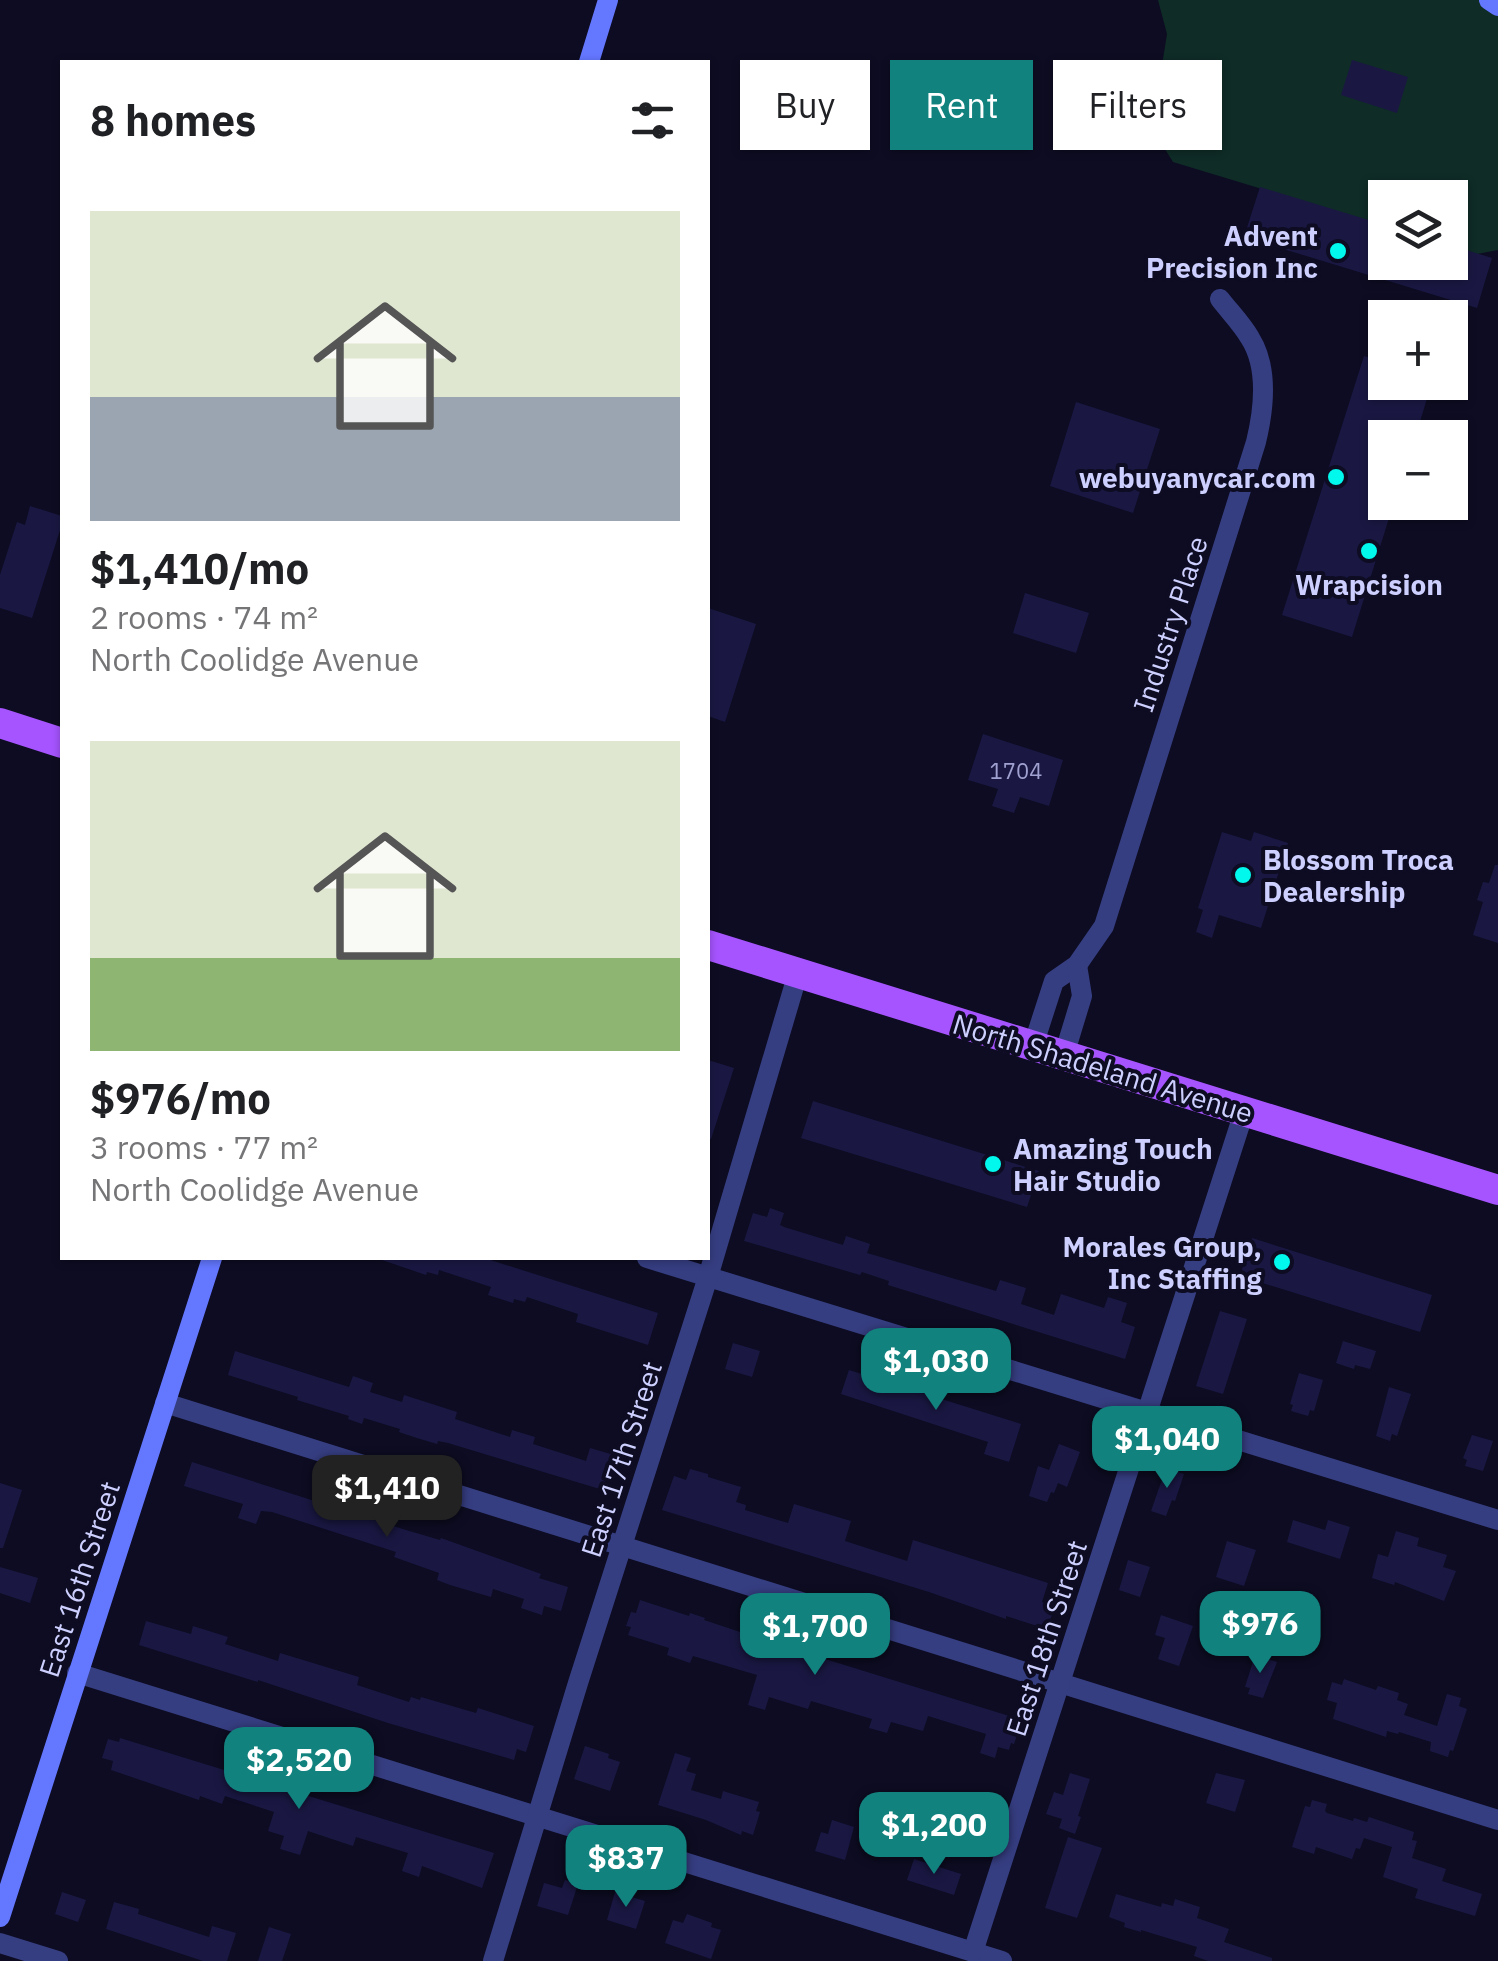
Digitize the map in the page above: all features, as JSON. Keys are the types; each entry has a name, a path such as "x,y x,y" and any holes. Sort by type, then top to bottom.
{"main road":[{"path":"0,724 60,742"},
{"name":"North Shadeland Avenue","path":"710,947 1498,1190"}],"street":[{"path":"589,60 608,0"},
{"path":"1489,0 1498,6"},
{"name":"Industry Place","path":"1034,1046 1054,981 1077,965 1104,926 1256,442 1262,416 1261,368 1252,340 1220,299"},
{"path":"1064,1055 1082,996 1077,965"},
{"name":"East 17th Street","path":"493,1961 708,1276 798,974"},
{"name":"East 18th Street","path":"973,1952 1244,1112"},
{"name":"East 16th Street","path":"0,1917 211,1260"},
{"path":"654,1260 1498,1520"},
{"path":"165,1403 1498,1820"},
{"path":"77,1673 1002,1961"},
{"path":"0,1943 58,1961"}],"green space":[{"path":"1158,0 1498,0 1498,250 1477,254 1468,251 1468,180 1368,180 1368,221 1173,162 1166,150 1222,150 1222,60 1163,60 1167,34"}],"building":[{"path":"1352,60 1408,77 1397,113 1341,95"},
{"name":"Advent Precision Inc","path":"1260,187 1368,220 1368,275 1244,237"},
{"name":"Advent Precision Inc","path":"1468,251 1492,258 1477,308 1468,305 1468,300 1451,300 1385,280 1468,280"},
{"path":"1364,356 1368,357 1368,400 1427,400 1420,420 1368,420 1368,520 1388,520 1352,637 1282,615"},
{"path":"1076,402 1160,429 1133,513 1050,486"},
{"path":"30,506 60,515 60,530 32,618 0,608 0,575 17,522 25,525"},
{"path":"1025,593 1089,613 1076,653 1013,633"},
{"path":"710,609 756,624 725,722 710,717"},
{"path":"983,734 1063,760 1049,806 1020,797 1014,813 992,806 998,789 968,780"},
{"name":"Blossom Troca Dealership","path":"1222,832 1251,841 1254,832 1288,843 1261,928 1219,915 1212,938 1196,932 1203,910 1198,908"},
{"path":"1495,865 1498,943 1473,935 1483,902 1477,900"},
{"path":"710,1061 734,1068 710,1139"},
{"path":"813,1101 1039,1171 1027,1207 801,1138"},
{"path":"770,1208 784,1213 780,1225 784,1227 843,1245 846,1236 870,1244 867,1253 996,1291 1000,1280 1026,1288 1021,1304 1054,1315 1061,1294 1104,1308 1108,1297 1127,1303 1121,1322 1135,1327 1125,1359 888,1285 889,1281 862,1272 860,1275 744,1241 753,1213 767,1217"},
{"path":"1252,1238 1432,1295 1420,1332 1240,1276"},
{"path":"382,1260 490,1260 658,1313 648,1345 576,1322 578,1314 527,1297 525,1302 514,1299 513,1303 488,1295 491,1287 439,1270 438,1275 426,1275"},
{"path":"1220,1311 1247,1319 1223,1394 1196,1386"},
{"path":"1343,1341 1376,1351 1370,1369 1336,1363"},
{"path":"733,1343 760,1351 752,1377 725,1369"},
{"path":"235,1351 349,1387 353,1376 373,1383 370,1392 402,1402 404,1395 457,1412 455,1419 510,1437 512,1430 535,1437 533,1444 586,1461 590,1448 614,1455 618,1466 613,1480 606,1478 603,1490 448,1443 417,1438 364,1418 362,1424 348,1419 349,1416 297,1400 298,1397 228,1375"},
{"path":"849,1370 1021,1424 1009,1462 984,1454 988,1442 841,1394"},
{"path":"1299,1373 1323,1380 1314,1411 1310,1410 1308,1416 1291,1411"},
{"path":"1389,1387 1411,1394 1397,1436 1392,1434 1390,1441 1376,1436"},
{"path":"1472,1435 1493,1441 1483,1471 1465,1466 1467,1460 1463,1458"},
{"path":"1059,1444 1080,1452 1067,1487 1058,1483 1047,1502 1029,1496 1038,1466 1049,1470"},
{"path":"192,1462 441,1538 541,1574 539,1578 568,1587 561,1611 544,1606 542,1615 521,1608 524,1599 493,1589 491,1597 450,1585 437,1580 439,1573 394,1557 396,1552 272,1512 261,1511 256,1524 238,1518 243,1504 184,1486"},
{"path":"1166,1468 1184,1474 1166,1516 1151,1511"},
{"path":"690,1469 741,1487 736,1502 746,1505 745,1510 788,1523 794,1504 851,1521 845,1541 907,1561 913,1540 1048,1583 1042,1602 1055,1606 1047,1629 662,1510 674,1476 686,1480"},
{"path":"0,1483 22,1490 3,1548 0,1548"},
{"path":"1293,1520 1325,1530 1328,1520 1350,1527 1340,1559 1287,1542"},
{"path":"1396,1531 1419,1538 1417,1546 1447,1555 1443,1567 1456,1571 1444,1601 1395,1582 1394,1585 1372,1578 1378,1554 1388,1557"},
{"path":"1227,1541 1256,1550 1244,1586 1216,1577"},
{"path":"1128,1560 1150,1567 1140,1597 1119,1590"},
{"path":"0,1567 38,1578 30,1603 0,1593"},
{"path":"640,1600 1022,1720 1014,1744 1009,1750 998,1747 995,1758 980,1753 986,1734 928,1716 923,1731 891,1722 887,1733 869,1728 872,1719 811,1701 808,1709 769,1697 765,1710 748,1705 757,1675 693,1656 690,1663 667,1655 669,1648 628,1635 631,1627 626,1626"},
{"path":"1161,1615 1193,1626 1179,1666 1158,1659 1165,1638 1155,1635"},
{"path":"146,1621 191,1634 193,1626 228,1637 225,1644 278,1661 280,1653 359,1677 357,1685 409,1702 411,1697 421,1697 476,1713 478,1708 534,1726 526,1752 517,1749 514,1760 139,1645"},
{"path":"1255,1655 1277,1662 1263,1698 1248,1694 1250,1688 1245,1687"},
{"path":"1344,1679 1399,1693 1397,1700 1408,1704 1404,1715 1437,1726 1447,1694 1461,1698 1459,1706 1467,1709 1453,1751 1448,1757 1430,1751 1431,1742 1399,1732 1387,1731 1386,1737 1333,1719 1337,1703 1327,1700 1332,1682 1342,1685"},
{"path":"120,1738 494,1853 482,1888 422,1866 419,1877 402,1871 408,1853 356,1837 353,1846 308,1831 300,1855 280,1849 284,1836 268,1831 274,1812 225,1796 222,1804 200,1796 199,1800 111,1770 113,1761 102,1758 108,1739 119,1742"},
{"path":"585,1746 620,1762 610,1791 574,1779"},
{"path":"675,1753 691,1758 686,1771 696,1774 691,1790 721,1799 723,1791 759,1802 753,1835 742,1831 741,1835 658,1805"},
{"path":"1070,1773 1090,1779 1075,1834 1059,1828 1062,1819 1046,1814 1054,1792 1063,1795"},
{"path":"1216,1773 1245,1780 1235,1812 1206,1803"},
{"path":"1312,1800 1327,1804 1327,1813 1353,1821 1354,1818 1367,1822 1369,1817 1414,1832 1412,1840 1417,1841 1412,1858 1446,1869 1442,1881 1482,1894 1475,1916 1415,1898 1418,1889 1383,1877 1392,1847 1364,1838 1352,1859 1316,1847 1314,1854 1292,1847 1305,1806 1310,1807"},
{"path":"832,1820 854,1827 845,1860 815,1851 821,1832 828,1834"},
{"path":"1068,1837 1102,1848 1077,1918 1045,1908"},
{"path":"914,1859 961,1874 954,1895 907,1880"},
{"path":"565,1880 578,1884 568,1915 537,1906 544,1883 562,1888"},
{"path":"62,1892 86,1900 78,1922 55,1914"},
{"path":"615,1892 645,1901 636,1929 607,1920"},
{"path":"1116,1894 1161,1907 1162,1903 1173,1906 1175,1899 1200,1907 1197,1918 1229,1929 1224,1942 1272,1961 1208,1961 1194,1956 1197,1947 1124,1927 1125,1923 1109,1917"},
{"path":"114,1902 209,1937 212,1926 236,1933 227,1961 203,1961 106,1929"},
{"path":"687,1914 721,1930 711,1959 665,1943 673,1920 683,1923"},
{"path":"269,1927 291,1934 282,1961 258,1961"}],"place":[{"name":"Advent Precision Inc","path":"1338,251"},
{"name":"webuyanycar.com","path":"1336,477"},
{"name":"Wrapcision","path":"1369,551"},
{"name":"Blossom Troca Dealership","path":"1243,875"},
{"name":"Amazing Touch Hair Studio","path":"993,1164"},
{"name":"Morales Group, Inc Staffing","path":"1282,1262"}]}
